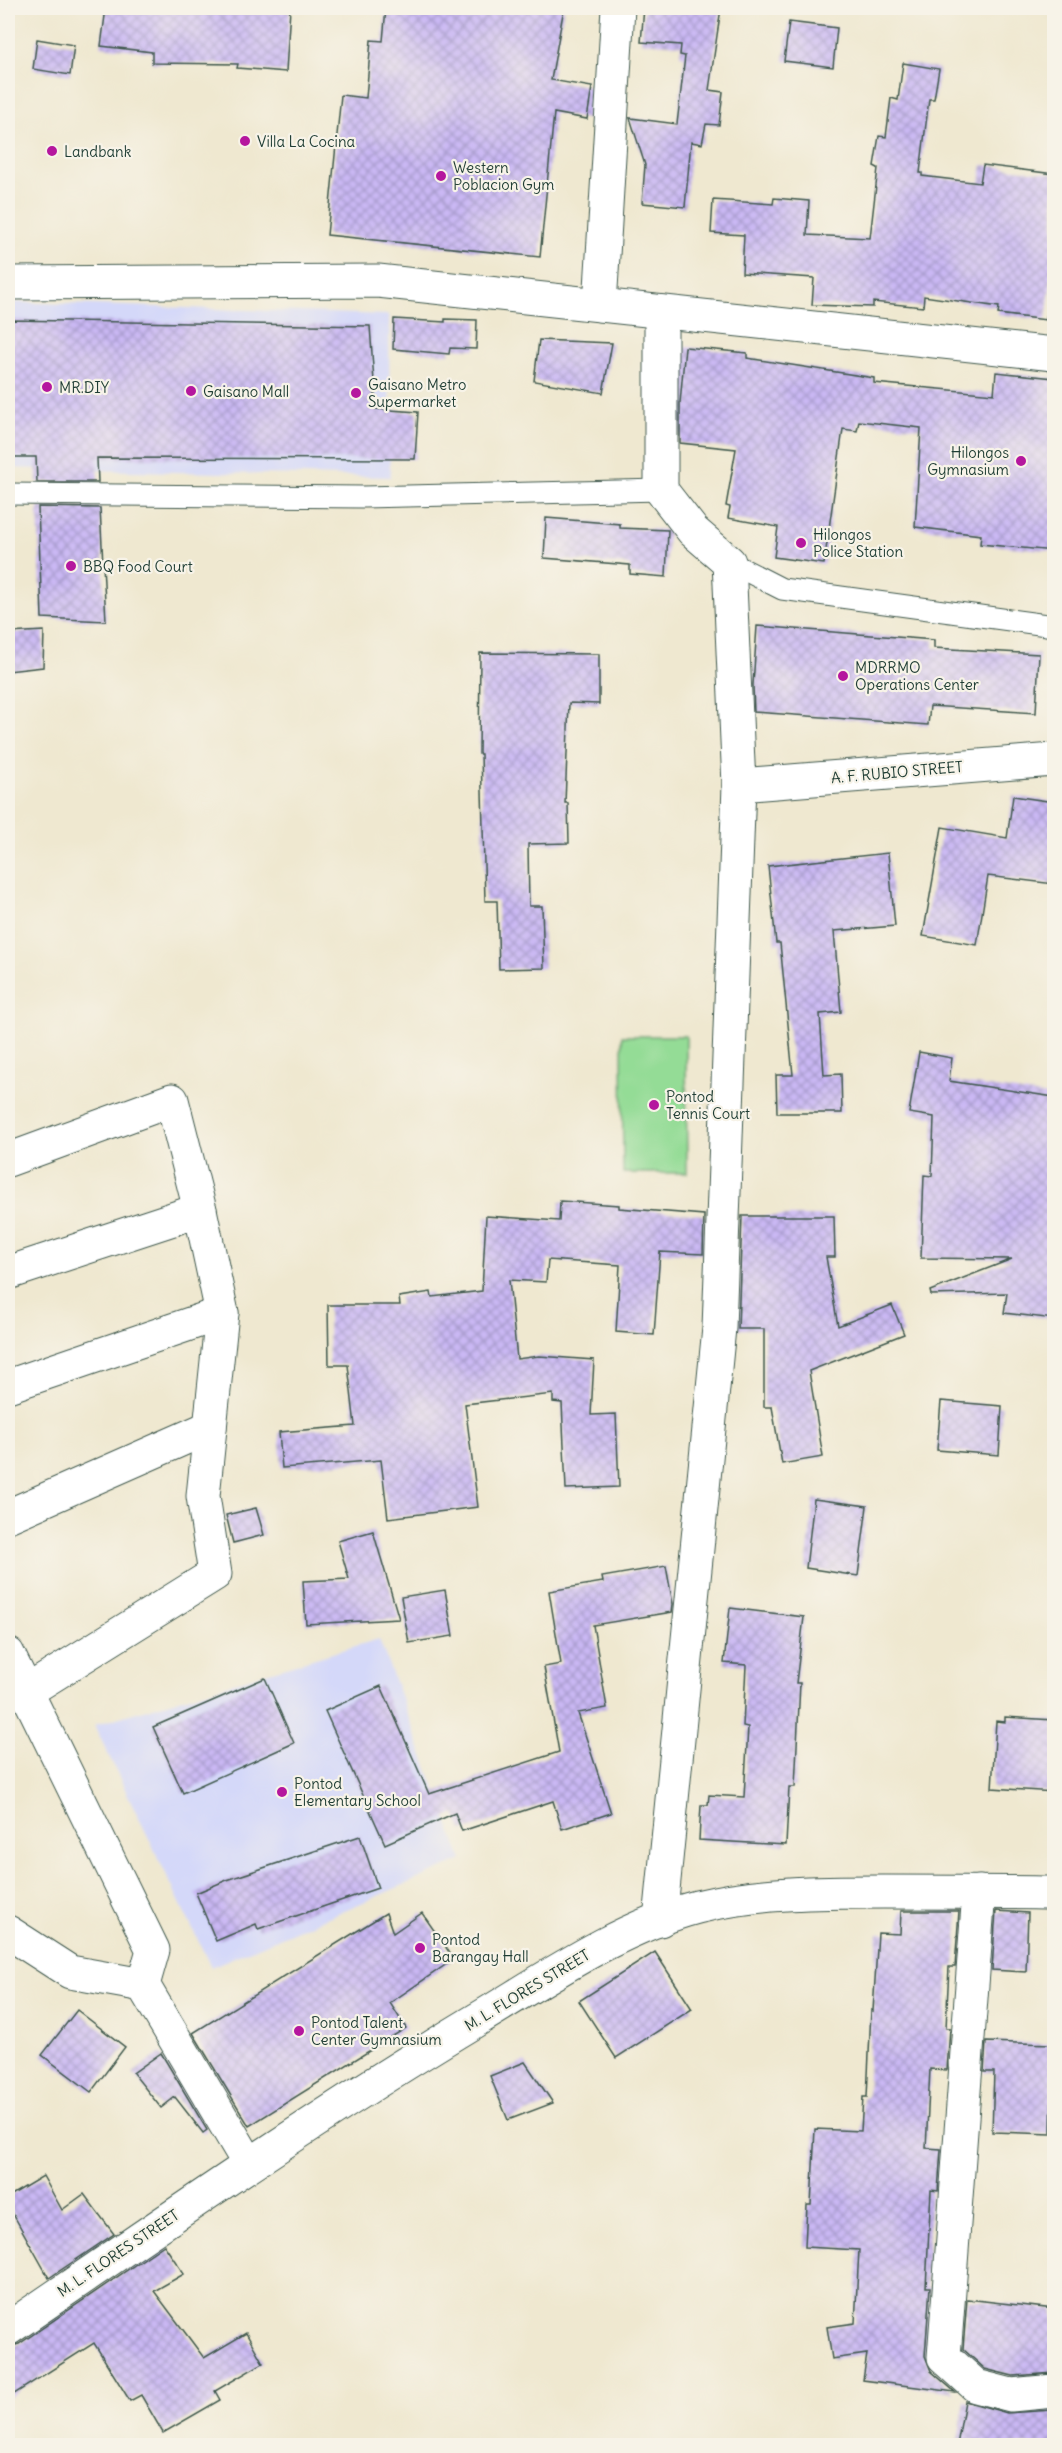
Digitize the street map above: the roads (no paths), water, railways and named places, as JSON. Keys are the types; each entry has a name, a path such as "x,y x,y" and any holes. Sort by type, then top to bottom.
{"street":[{"path":"600,305 618,8"},
{"path":"8,283 378,281 1054,354"},
{"path":"660,1920 719,1328 739,785 729,562 693,531 661,490 661,312"},
{"name":"A. F. RUBIO STREET","path":"739,785 1054,760"},
{"path":"8,1160 172,1100 200,1210 222,1313 203,1496 215,1574 26,1692"},
{"path":"8,1274 200,1210"},
{"path":"8,1386 222,1313"},
{"path":"8,1516 210,1427"},
{"path":"8,1654 153,1950 143,1985 249,2164"},
{"name":"M. L. FLORES STREET","path":"8,2329 249,2164 437,2044 601,1946 660,1920 697,1907 810,1892 1054,1893"},
{"path":"979,1892 944,2357 976,2386 1011,2396 1054,2391"},
{"path":"8,1932 70,1972 143,1985"}],"lane":[{"path":"8,494 363,497 661,490"},
{"path":"729,562 782,589 1054,626"}],"place":[{"name":"Villa La Cocina","path":"245,141"},
{"name":"Landbank","path":"52,151"},
{"name":"Western Poblacion Gym","path":"441,176"},
{"name":"MR.DIY","path":"47,387"},
{"name":"Gaisano Mall","path":"191,391"},
{"name":"Gaisano Metro Supermarket","path":"356,393"},
{"name":"Hilongos Gymnasium","path":"1021,461"},
{"name":"Hilongos Police Station","path":"801,543"},
{"name":"BBQ Food Court","path":"71,566"},
{"name":"MDRRMO Operations Center","path":"843,676"},
{"name":"Pontod Tennis Court","path":"654,1105"},
{"name":"Pontod Elementary School","path":"282,1792"},
{"name":"Pontod Barangay Hall","path":"420,1948"},
{"name":"Pontod Talent Center Gymnasium","path":"299,2031"}]}
